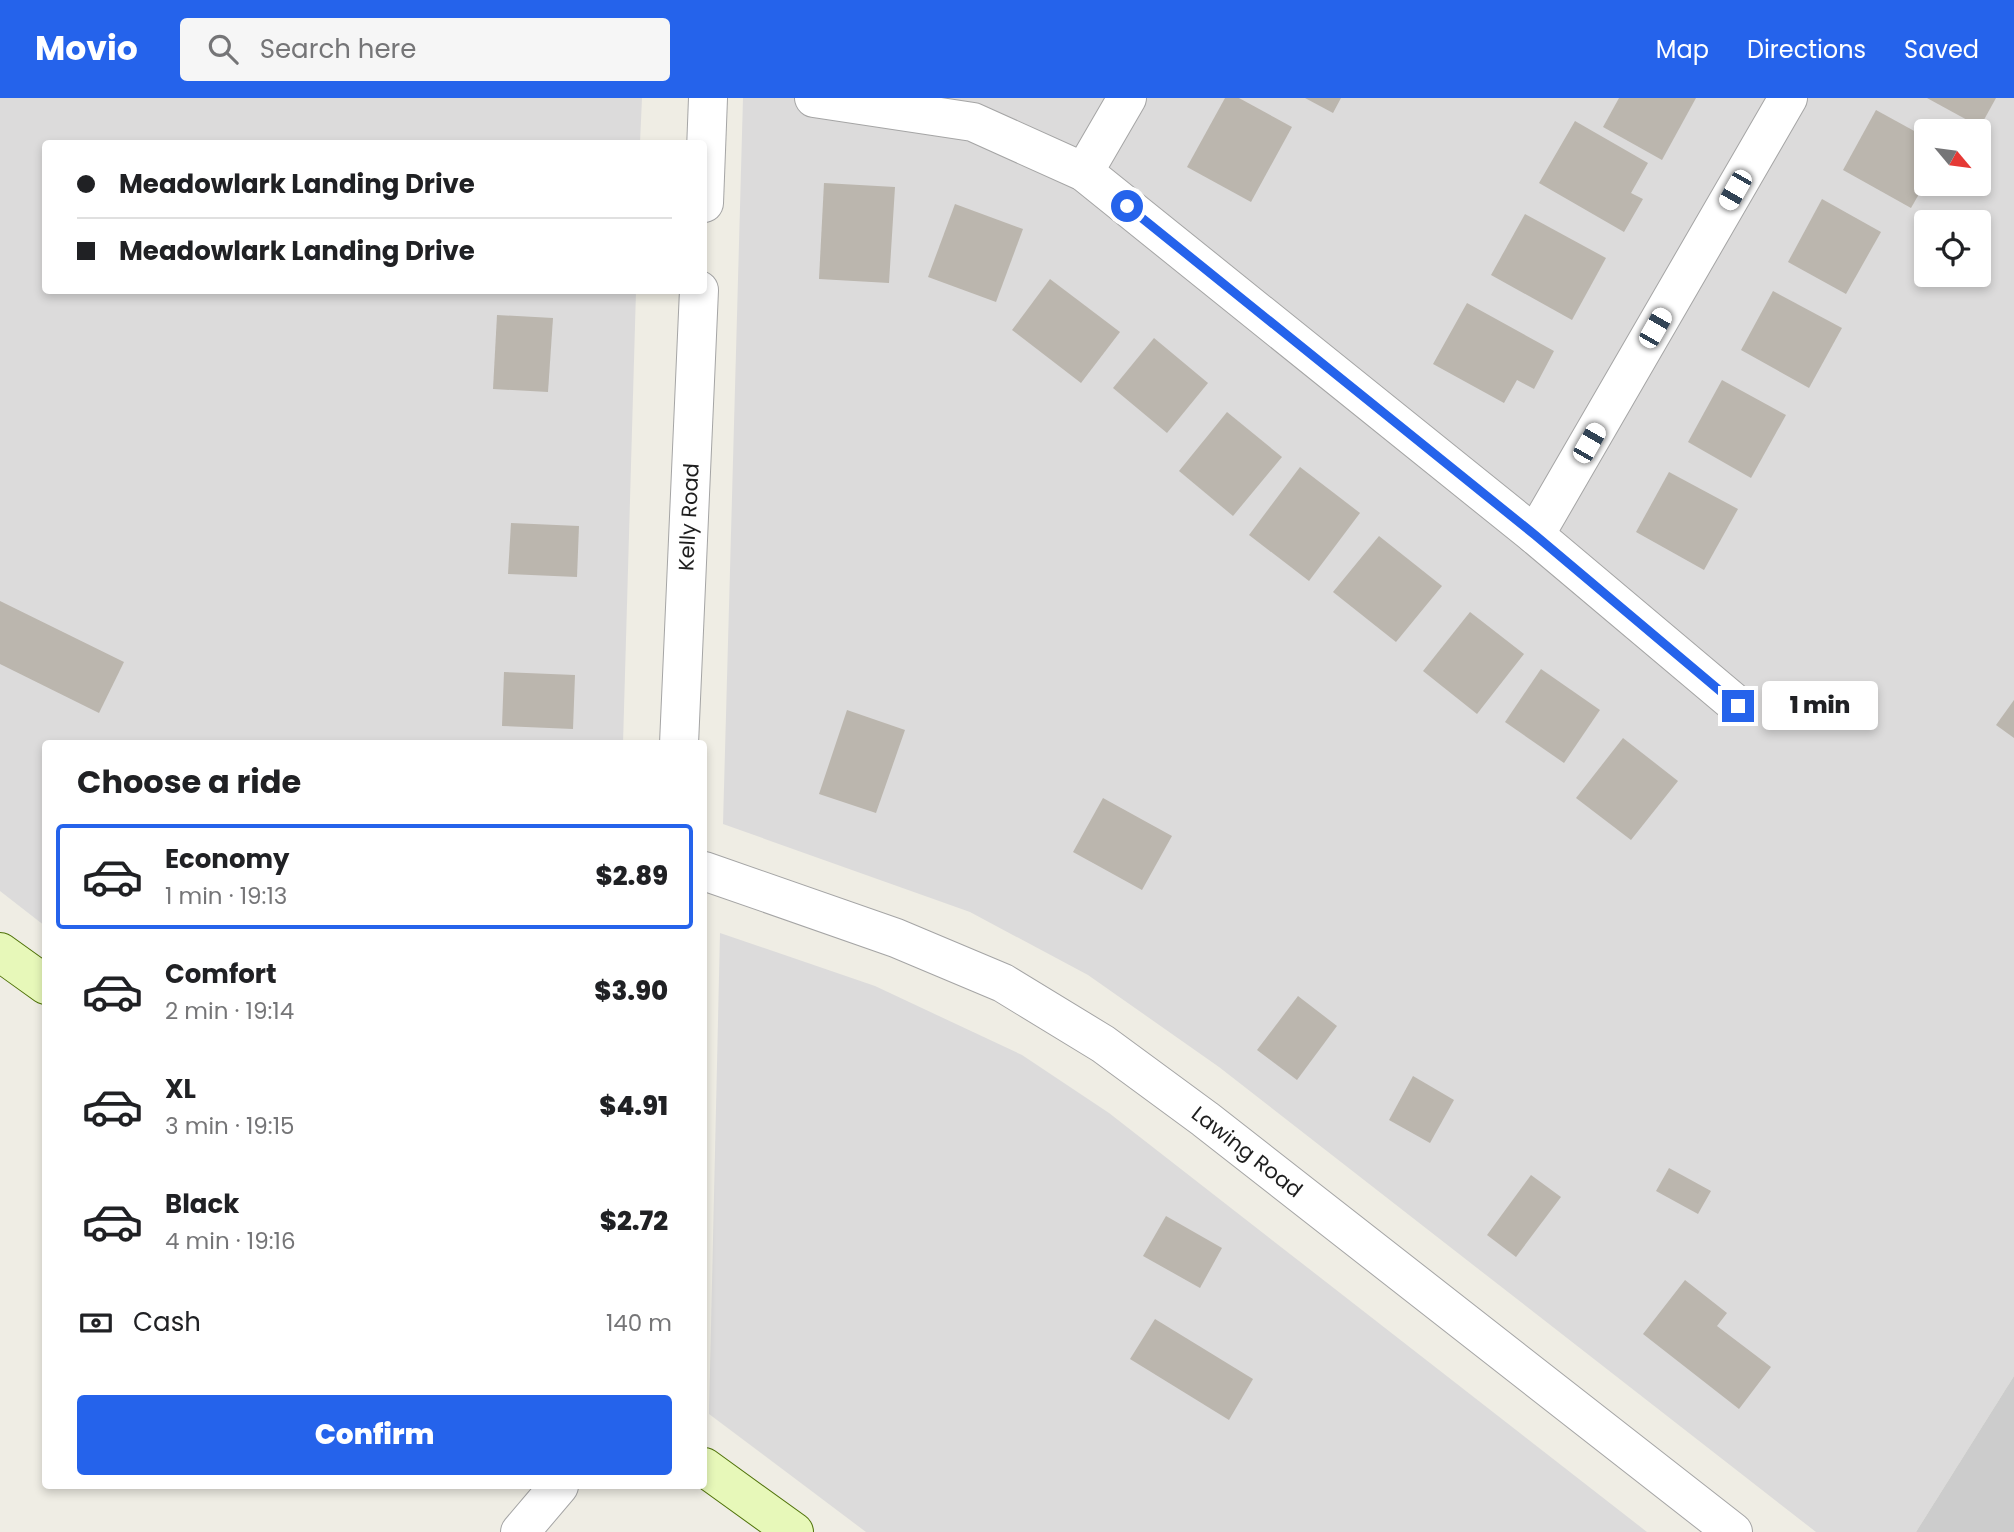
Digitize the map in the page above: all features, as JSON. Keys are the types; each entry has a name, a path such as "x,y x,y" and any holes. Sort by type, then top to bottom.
{"main road":[{"path":"0,952 42,982"},
{"path":"707,1469 794,1532"}],"street":[{"path":"706,140 708,98"},
{"path":"814,98 974,122 1084,172 1535,535 1738,706"},
{"path":"1084,172 1127,98"},
{"path":"1535,535 1788,98"},
{"name":"Kelly Road","path":"679,740 699,294"},
{"name":"Lawing Road","path":"707,872 897,937 1003,983 1103,1044 1227,1136 1733,1532"},
{"path":"520,1532 556,1489"}],"shaded area":[{"path":"0,98 642,98 640,140 42,140 42,294 636,294 623,740 42,740 42,924 0,891"},
{"path":"743,98 2014,98 2014,1376 1916,1532 1816,1532 1219,1067 1088,975 970,912 723,824"},
{"path":"720,933 875,986 1022,1055 1109,1113 1647,1532 866,1532 709,1414"},
{"path":"2014,1376 2014,1532 1916,1532"}],"building":[{"path":"1225,98 1239,98 1292,127 1251,202 1187,167"},
{"path":"1305,98 1341,98 1333,113"},
{"path":"1619,98 1696,98 1662,160 1603,127"},
{"path":"1927,98 1996,98 1984,119 1965,119"},
{"path":"1876,110 1914,131 1914,196 1918,196 1911,208 1843,170"},
{"path":"1575,121 1648,163 1631,193 1643,199 1624,232 1539,183"},
{"path":"824,183 895,187 889,283 819,279"},
{"path":"1822,199 1881,232 1846,294 1788,262"},
{"path":"955,204 1023,229 996,302 928,277"},
{"path":"1525,214 1606,258 1572,320 1491,275"},
{"path":"1050,279 1120,332 1081,383 1012,330"},
{"path":"1773,291 1842,328 1809,388 1741,350"},
{"path":"1467,303 1554,351 1534,389 1517,380 1504,403 1433,364"},
{"path":"497,315 553,318 548,392 493,389"},
{"path":"1154,338 1208,383 1167,433 1113,388"},
{"path":"1722,380 1786,415 1751,478 1688,442"},
{"path":"1227,412 1282,457 1233,516 1179,471"},
{"path":"1300,467 1360,513 1309,581 1249,535"},
{"path":"1669,472 1738,509 1704,570 1636,532"},
{"path":"511,523 579,526 577,577 508,574"},
{"path":"1379,536 1442,586 1396,642 1333,592"},
{"path":"0,601 124,662 99,713 0,664"},
{"path":"1470,612 1524,654 1477,714 1423,671"},
{"path":"1541,669 1600,710 1564,763 1505,722"},
{"path":"504,672 575,675 573,729 502,726"},
{"path":"2014,700 2014,738 1996,725"},
{"path":"847,710 905,730 876,813 819,794"},
{"path":"1623,738 1678,781 1631,840 1576,798"},
{"path":"1103,798 1172,836 1142,890 1073,852"},
{"path":"1298,996 1337,1026 1297,1080 1257,1050"},
{"path":"1413,1076 1454,1100 1430,1143 1389,1120"},
{"path":"1669,1168 1711,1191 1698,1214 1656,1191"},
{"path":"1531,1175 1561,1197 1516,1257 1487,1235"},
{"path":"1166,1216 1222,1248 1200,1288 1143,1256"},
{"path":"1685,1280 1727,1313 1717,1326 1771,1367 1739,1409 1643,1334"},
{"path":"1155,1319 1253,1379 1229,1420 1130,1359"}],"route":[{"path":"1127,206 1535,535 1738,706"}]}
